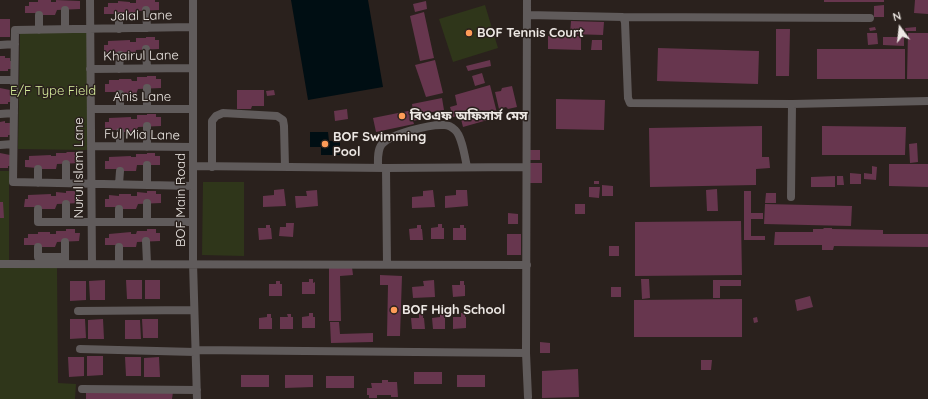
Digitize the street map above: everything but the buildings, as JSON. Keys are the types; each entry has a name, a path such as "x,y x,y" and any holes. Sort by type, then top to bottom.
{"street":[{"name":"Nurul Islam Lane","path":"90,0 92,263"},
{"name":"BOF Main Road","path":"193,0 193,263 197,399"},
{"path":"527,0 526,353 528,397"},
{"path":"65,10 65,29"},
{"path":"146,10 147,28"},
{"path":"39,15 39,30"},
{"path":"527,15 870,18"},
{"path":"119,16 119,29"},
{"path":"623,17 625,22 628,98 630,103 792,104 928,101"},
{"name":"Jalal Lane","path":"15,44 15,30 192,27"},
{"path":"0,45 15,44 13,182 193,186"},
{"path":"146,49 146,68"},
{"path":"119,69 120,55"},
{"name":"Khairul Lane","path":"90,69 193,68"},
{"path":"0,80 14,80"},
{"path":"147,88 147,109"},
{"path":"120,94 120,109"},
{"path":"791,197 792,104"},
{"name":"Anis Lane","path":"91,109 193,109"},
{"path":"0,114 14,113"},
{"path":"212,166 212,121 216,116 222,113 277,116 283,120 284,167"},
{"path":"147,126 147,147"},
{"path":"386,264 382,168 379,150 382,144 390,138 429,126 450,126 456,130 460,139 467,168"},
{"path":"120,132 120,146"},
{"path":"0,145 13,144"},
{"name":"Ful Mia Lane","path":"91,146 193,147"},
{"path":"66,164 66,183"},
{"path":"147,164 147,185"},
{"path":"193,166 382,168 526,167"},
{"path":"38,169 38,183"},
{"path":"120,170 120,184"},
{"path":"147,203 147,222"},
{"path":"66,204 66,222"},
{"path":"38,209 38,222 193,222"},
{"path":"119,209 119,222"},
{"path":"146,241 146,263"},
{"path":"65,242 65,260"},
{"path":"38,247 38,257 92,263 527,264"},
{"path":"119,263 120,247"},
{"path":"0,264 65,260"},
{"path":"78,311 194,310"},
{"path":"80,349 526,353"},
{"path":"82,389 197,390"}],"green space":[{"name":"BOF Tennis Court","path":"485,5 498,48 453,62 439,19"},
{"name":"E/F Type Field","path":"20,32 88,32 87,150 18,149"},
{"path":"0,171 9,171 9,268 57,268 58,383 76,384 75,399 0,399"},
{"path":"203,182 244,182 244,256 202,255"}],"shaded area":[{"path":"291,0 368,0 383,87 308,100"},
{"name":"BOF Swimming Pool","path":"310,132 328,132 329,141 340,141 340,155 321,155 321,147 310,147"}],"place":[{"name":"BOF Tennis Court","path":"469,33"},
{"name":"বিওএফ অফিসার্স মেস","path":"402,116"},
{"name":"BOF Swimming Pool","path":"325,144"},
{"name":"BOF High School","path":"394,310"}]}
